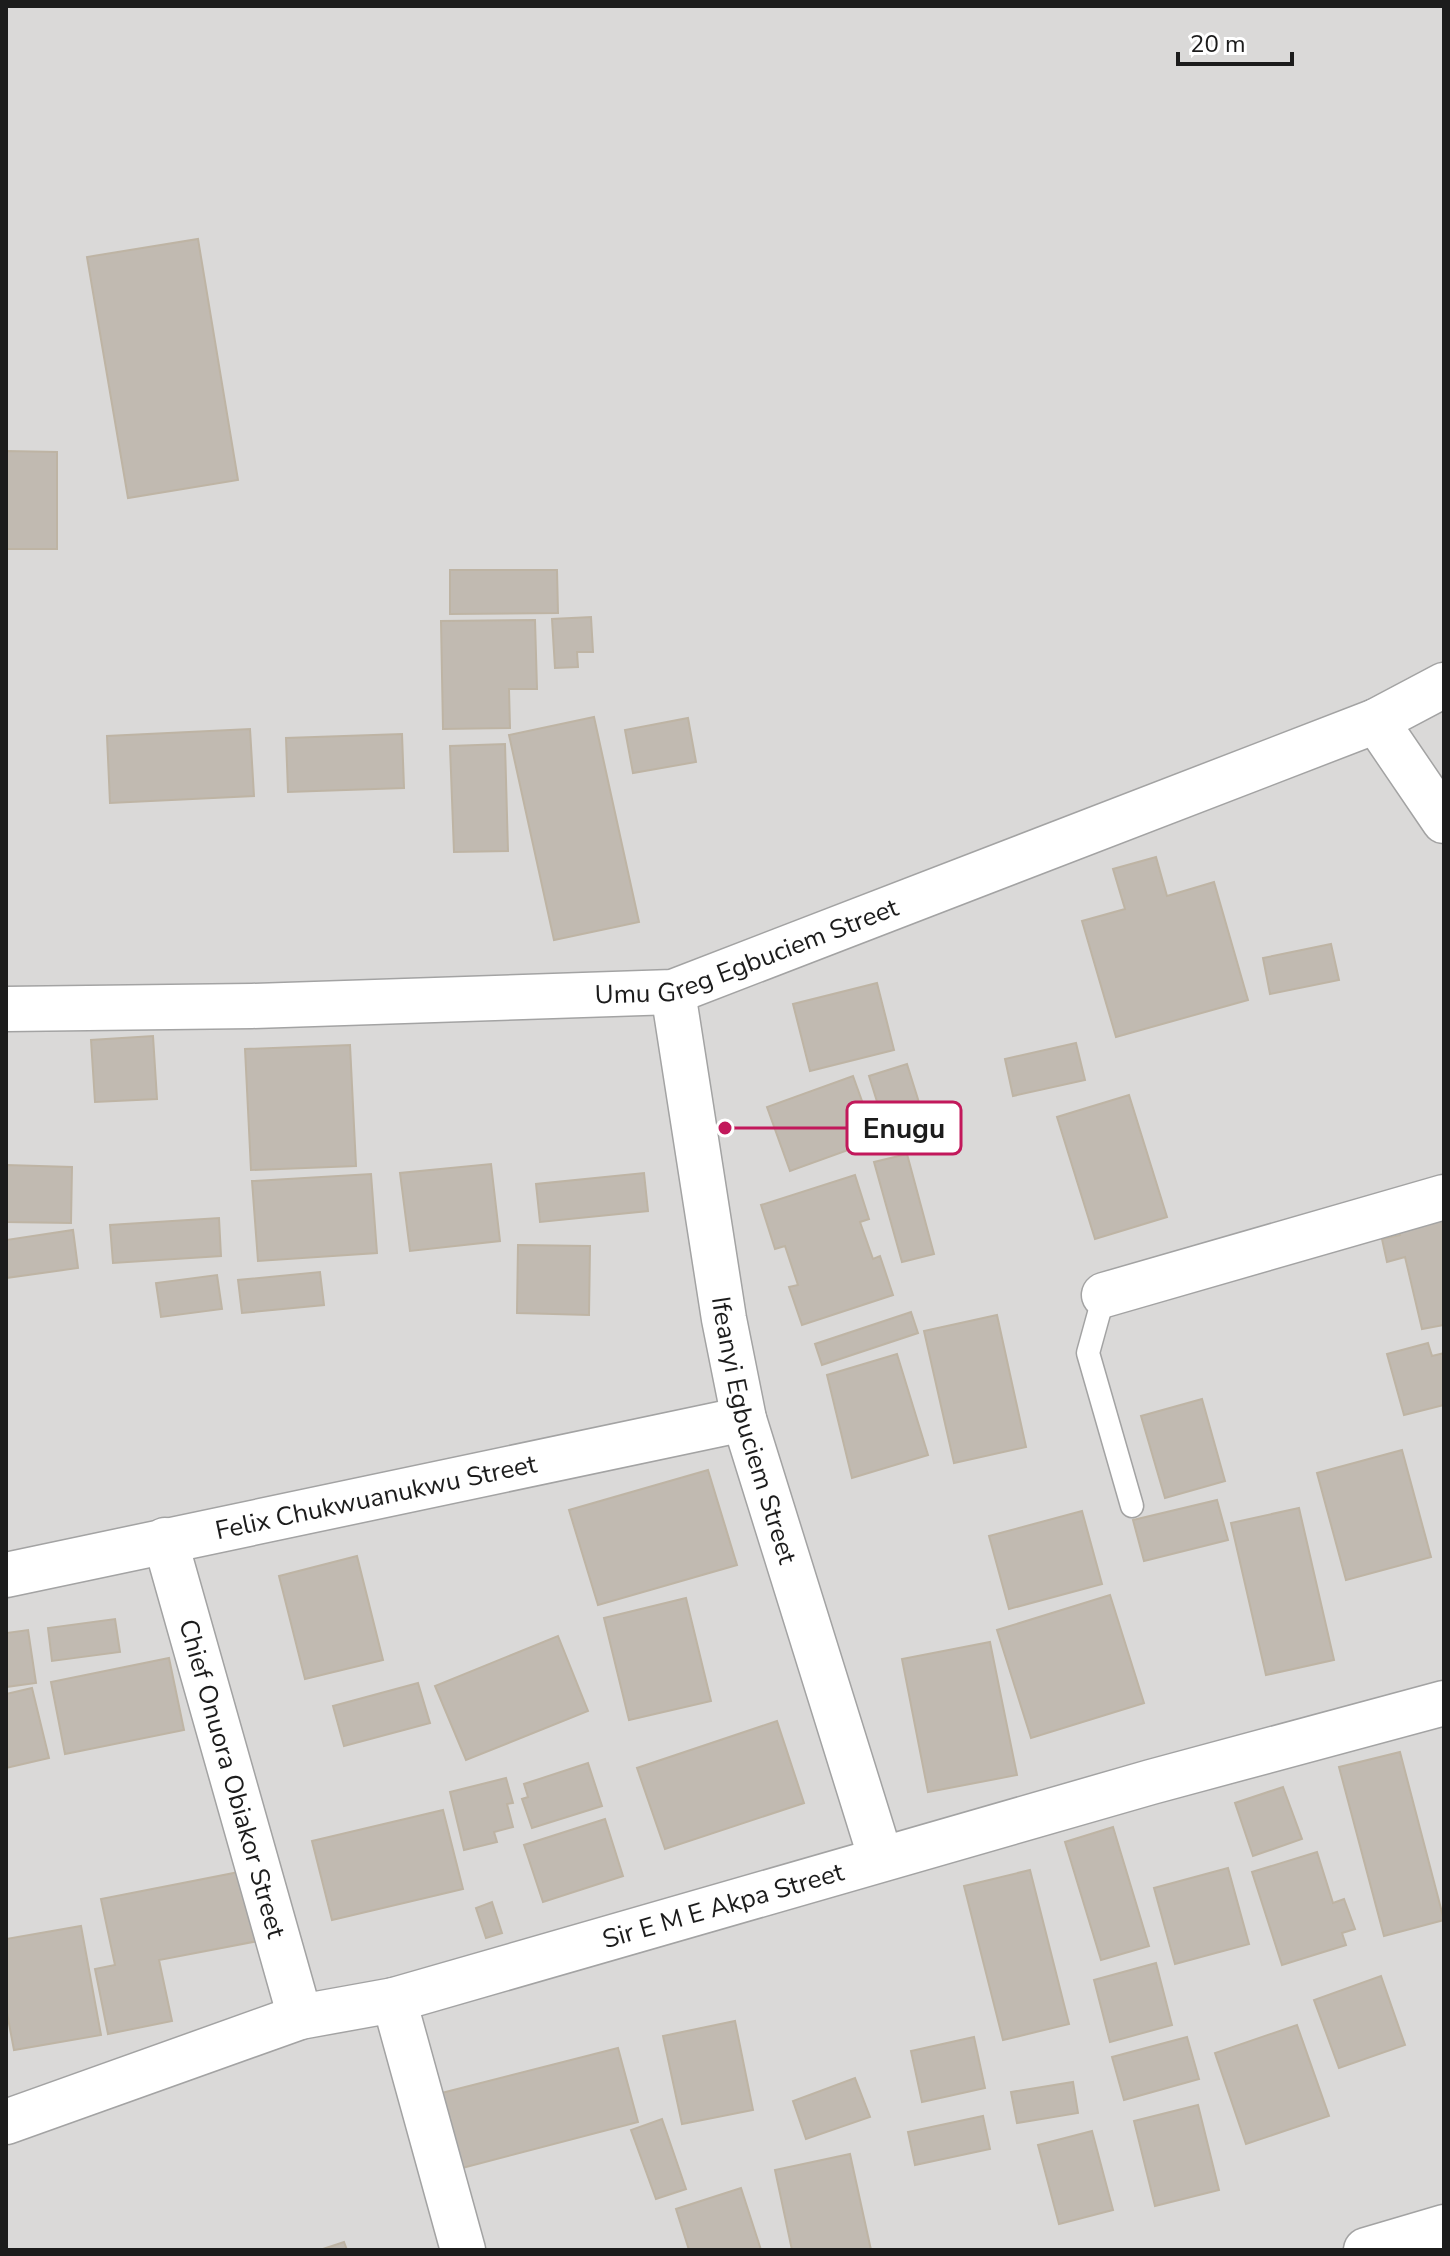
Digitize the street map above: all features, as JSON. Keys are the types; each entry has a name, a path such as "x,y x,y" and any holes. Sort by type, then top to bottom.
{"street":[{"name":"Umu Greg Egbuciem Street","path":"6,1009 267,1006 673,992 1376,721 1444,685"},
{"path":"1376,721 1444,821"},
{"name":"Ifeanyi Egbuciem Street","path":"673,992 724,1319 744,1419 881,1859"},
{"path":"1104,1295 1444,1197"},
{"name":"Felix Chukwuanukwu Street","path":"6,1575 744,1419"},
{"name":"Chief Onuora Obiakor Street","path":"165,1540 300,2017"},
{"name":"Sir E M E Akpa Street","path":"6,2122 300,2017 394,2000 1151,1782 1444,1703"},
{"path":"394,2000 463,2250"},
{"path":"1366,2250 1444,2227"}],"lane":[{"path":"1104,1295 1088,1353 1132,1506"}],"shaded area":[{"path":"6,6 1444,6 1444,2250 6,2250"}],"building":[{"path":"198,239 238,480 128,498 87,257"},
{"path":"6,451 57,452 57,549 6,549"},
{"path":"450,570 557,570 558,613 450,614"},
{"path":"591,617 593,652 577,652 578,667 555,668 552,619"},
{"path":"535,620 537,689 509,689 510,728 443,729 441,621"},
{"path":"594,717 639,922 554,940 509,735"},
{"path":"688,718 696,762 633,773 625,730"},
{"path":"250,729 254,796 110,803 107,736"},
{"path":"402,734 404,788 288,792 286,738"},
{"path":"505,744 508,851 454,852 450,746"},
{"path":"1156,857 1167,896 1214,882 1248,1000 1116,1037 1082,921 1125,909 1113,869"},
{"path":"1331,944 1339,980 1270,994 1263,958"},
{"path":"877,983 894,1050 810,1071 793,1004"},
{"path":"153,1036 157,1099 95,1102 91,1040"},
{"path":"1076,1043 1085,1080 1013,1096 1005,1059"},
{"path":"350,1045 356,1166 251,1170 245,1049"},
{"path":"907,1064 927,1128 889,1140 869,1076"},
{"path":"853,1076 876,1140 790,1171 767,1107"},
{"path":"1129,1095 1167,1217 1095,1239 1057,1117"},
{"path":"907,1154 934,1254 902,1262 874,1162"},
{"path":"491,1164 500,1241 410,1251 400,1173"},
{"path":"6,1165 72,1167 71,1223 6,1222"},
{"path":"644,1173 648,1211 540,1222 536,1184"},
{"path":"371,1174 377,1253 258,1261 252,1181"},
{"path":"855,1175 869,1219 860,1222 873,1259 880,1256 893,1295 802,1325 789,1287 798,1285 785,1246 775,1249 761,1205"},
{"path":"219,1218 221,1256 113,1263 110,1225"},
{"path":"1444,1220 1444,1325 1422,1329 1405,1257 1387,1262 1382,1239 1400,1235 1399,1230"},
{"path":"73,1230 78,1268 6,1278 6,1240"},
{"path":"518,1245 590,1246 589,1315 517,1313"},
{"path":"320,1272 324,1305 242,1313 238,1280"},
{"path":"217,1275 222,1309 161,1317 156,1283"},
{"path":"911,1312 918,1333 822,1365 815,1344"},
{"path":"997,1315 1026,1447 954,1463 924,1331"},
{"path":"1428,1343 1432,1356 1444,1353 1444,1405 1404,1415 1387,1354"},
{"path":"897,1354 928,1455 852,1478 827,1375"},
{"path":"1202,1399 1225,1481 1165,1498 1141,1416"},
{"path":"1402,1450 1431,1557 1346,1580 1317,1473"},
{"path":"708,1470 737,1565 598,1605 569,1510"},
{"path":"1217,1500 1228,1540 1144,1561 1133,1520"},
{"path":"1299,1508 1334,1660 1266,1675 1231,1523"},
{"path":"1082,1511 1102,1584 1009,1609 989,1536"},
{"path":"357,1556 383,1660 305,1679 279,1576"},
{"path":"1110,1595 1144,1703 1031,1738 997,1630"},
{"path":"686,1598 711,1701 629,1720 604,1618"},
{"path":"115,1619 120,1652 52,1661 48,1628"},
{"path":"28,1630 36,1683 6,1687 6,1633"},
{"path":"558,1636 588,1711 466,1760 435,1686"},
{"path":"990,1642 1017,1775 928,1792 902,1659"},
{"path":"169,1658 184,1730 65,1754 51,1682"},
{"path":"418,1683 430,1723 344,1746 333,1706"},
{"path":"32,1688 49,1758 6,1768 6,1694"},
{"path":"777,1721 804,1803 665,1849 637,1768"},
{"path":"1400,1752 1444,1920 1384,1936 1339,1767"},
{"path":"588,1763 602,1806 532,1828 522,1799 528,1797 524,1784"},
{"path":"506,1778 513,1803 507,1804 513,1827 494,1832 497,1842 464,1850 450,1792"},
{"path":"1283,1787 1302,1839 1253,1856 1235,1803"},
{"path":"443,1810 463,1889 332,1920 312,1841"},
{"path":"605,1819 623,1876 543,1902 524,1845"},
{"path":"1113,1827 1149,1946 1101,1960 1065,1842"},
{"path":"1317,1852 1333,1903 1344,1899 1355,1929 1342,1933 1346,1945 1282,1965 1252,1872"},
{"path":"1228,1868 1249,1944 1175,1964 1154,1888"},
{"path":"1030,1870 1069,2024 1003,2040 964,1886"},
{"path":"244,1871 258,1941 159,1960 172,2021 108,2034 95,1969 115,1965 101,1899"},
{"path":"492,1902 502,1933 486,1938 476,1908"},
{"path":"81,1926 101,2035 14,2050 6,2008 6,1939"},
{"path":"1156,1963 1172,2025 1110,2042 1094,1980"},
{"path":"1381,1976 1405,2045 1339,2068 1314,2000"},
{"path":"735,2021 753,2110 682,2124 663,2036"},
{"path":"1297,2025 1329,2116 1246,2144 1215,2053"},
{"path":"974,2037 985,2088 922,2102 911,2051"},
{"path":"1187,2037 1199,2079 1124,2100 1112,2057"},
{"path":"618,2048 638,2122 447,2172 426,2097"},
{"path":"855,2078 870,2117 806,2139 793,2101"},
{"path":"1073,2082 1078,2113 1017,2123 1011,2092"},
{"path":"1198,2105 1219,2190 1155,2206 1134,2121"},
{"path":"983,2116 990,2149 915,2165 908,2132"},
{"path":"662,2119 686,2189 656,2199 631,2130"},
{"path":"1092,2131 1113,2210 1059,2224 1038,2145"},
{"path":"850,2154 871,2250 792,2250 775,2170"},
{"path":"741,2188 761,2250 689,2250 676,2209"},
{"path":"344,2242 347,2250 320,2250"}],"place":[{"name":"Enugu","path":"725,1128"}]}
